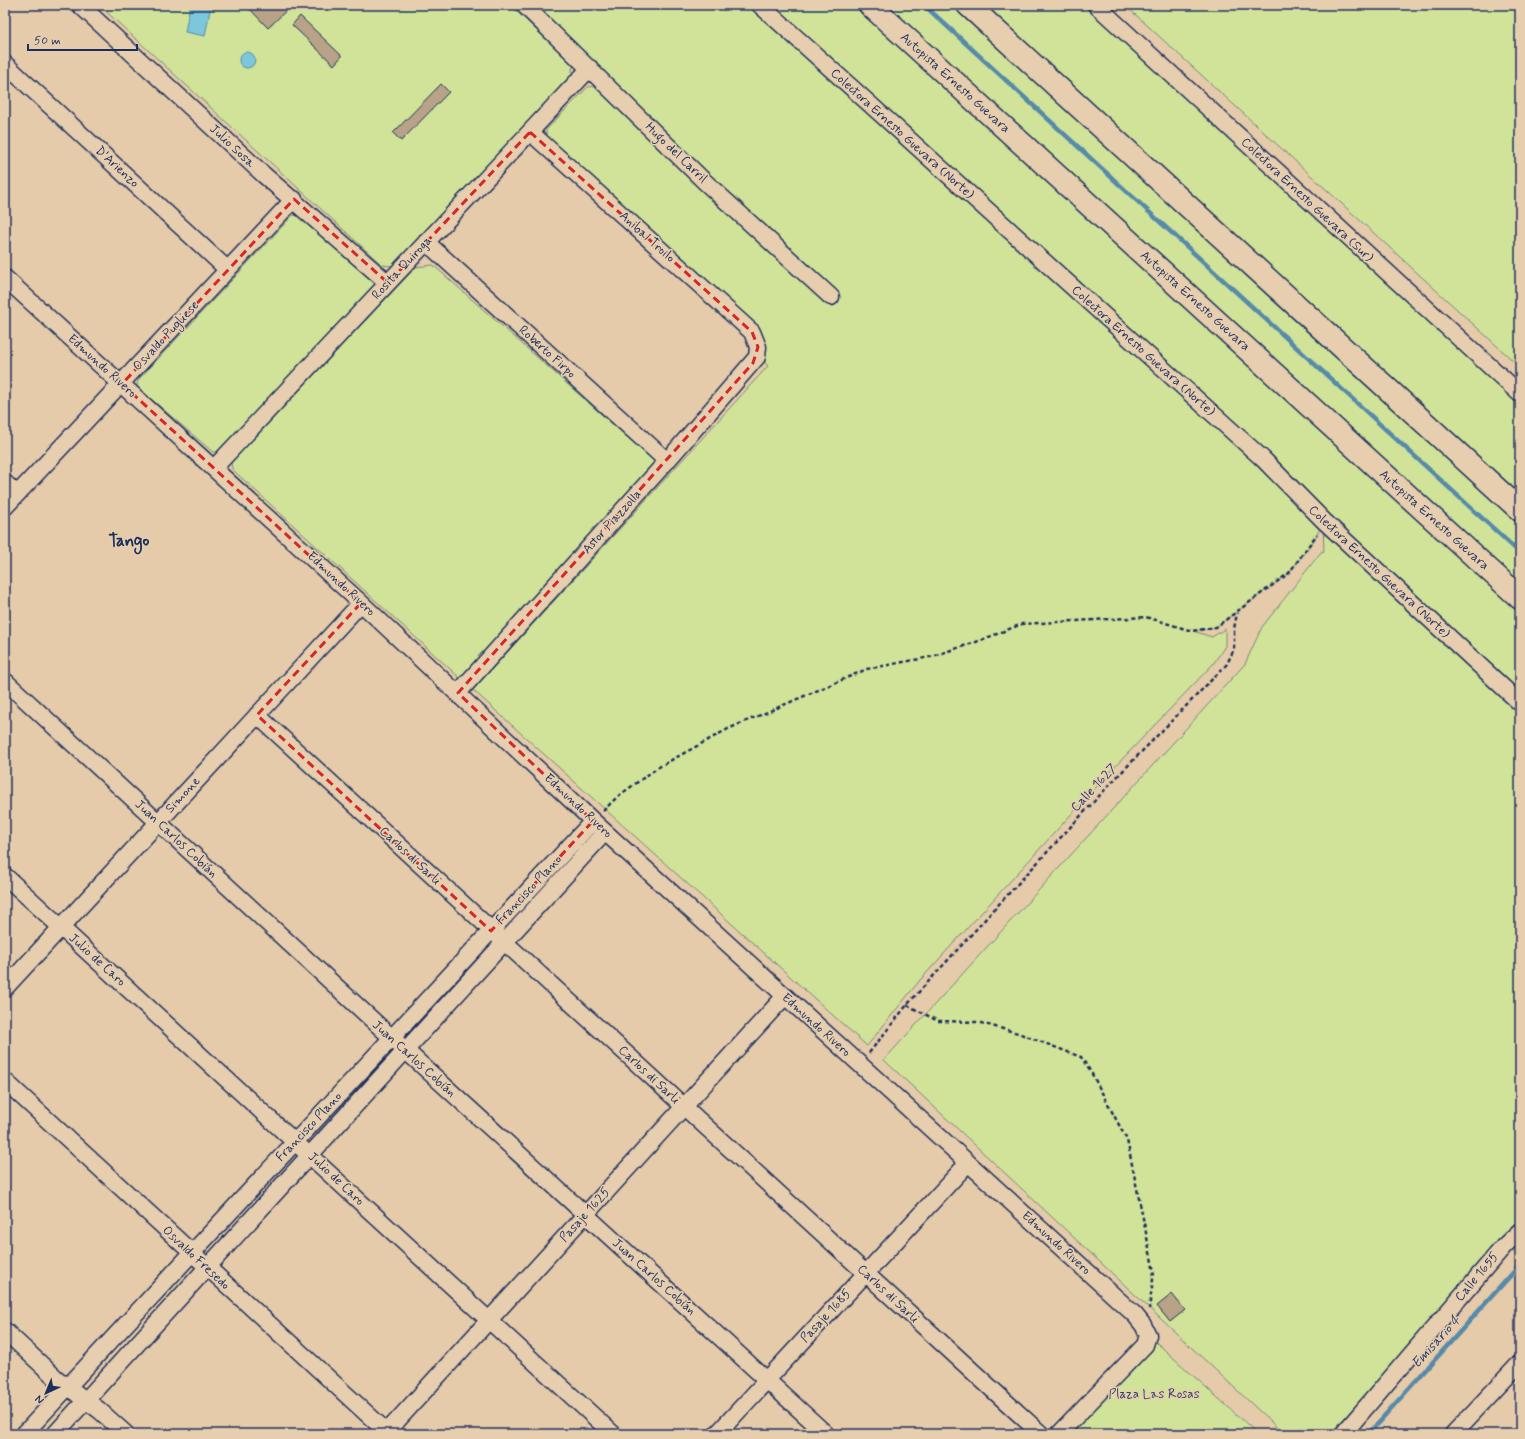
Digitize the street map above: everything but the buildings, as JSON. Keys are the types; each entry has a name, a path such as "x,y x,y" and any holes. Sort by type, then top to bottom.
{"highway":[{"name":"Autopista Ernesto Guevara","path":"870,5 1520,598"},
{"path":"968,5 1520,510"}],"street":[{"name":"Julio Sosa","path":"80,5 264,175 294,199 388,283"},
{"name":"Hugo del Carril","path":"524,5 704,181 831,297"},
{"name":"Colectora Ernesto Guevara (Norte)","path":"760,5 1263,460 1324,521 1520,703"},
{"name":"Colectora Ernesto Guevara (Sur)","path":"1096,5 1520,394"},
{"name":"D'Arienzo","path":"5,64 228,270"},
{"name":"Rosita Quiroga","path":"214,468 590,68"},
{"name":"Anibal Troilo","path":"530,132 752,332 758,347"},
{"name":"Osvaldo Pugliese","path":"5,507 294,199"},
{"name":"Roberto Firpo","path":"426,242 667,461"},
{"name":"Edmundo Rivero","path":"5,278 361,603 593,821 968,1163 1146,1330"},
{"name":"Astor Piazzolla","path":"458,693 753,363 757,357 758,347"},
{"path":"5,483 17,494"},
{"name":"Simone","path":"5,988 361,603"},
{"name":"Juan Carlos Cobián","path":"5,681 405,1051 826,1434"},
{"name":"Carlos di Sarli","path":"257,715 1040,1434"},
{"name":"Francisco Plano","path":"24,1434 593,821"},
{"name":"Francisco Plano","path":"55,1434 605,832"},
{"name":"Julio de Caro","path":"5,876 613,1434"},
{"name":"Pasaje 1625","path":"387,1433 785,996"},
{"name":"Osvaldo Fresedo","path":"5,1081 387,1433"},
{"name":"Pasaje 1685","path":"716,1434 968,1163"},
{"name":"Calle 1655","path":"1343,1434 1504,1246 1520,1231"},
{"path":"1059,1434 1145,1345 1146,1330"},
{"path":"5,1331 68,1387 86,1400 126,1434"},
{"path":"1453,1434 1520,1363"}],"path":[{"path":"593,821 617,797 657,768 728,730 867,668 930,657 976,642 1022,624 1146,617 1192,631 1216,627 1289,574 1314,540 1324,521"},
{"name":"Calle 1627","path":"858,1063 873,1050 907,1005 1114,780 1227,664 1234,649 1234,629 1237,613"},
{"path":"907,1005 938,1022 977,1022 1018,1033 1081,1057 1092,1074 1127,1140 1154,1272 1151,1305 1146,1330"}],"highlighted area":[{"path":"530,132 752,332 758,347 753,363 458,693 593,821 491,931 257,715 361,603 122,384 294,199 388,283"}],"green space":[{"path":"99,5 510,5 573,65 571,75 393,266 382,265"},
{"path":"524,5 1096,5 1520,394 1520,1256 1501,1243 1330,1434 1284,1434 884,1060 1245,664 1262,627 1322,551 1324,552 1323,522 1314,540 1289,573 1216,627 1193,631 1212,637 1225,629 1225,646 1213,664 1108,774 920,980 867,1046 473,690 768,366 761,358 764,346 547,138 546,130 588,87 598,86"},
{"path":"1125,5 1520,5 1520,367"},
{"path":"293,215 302,216 376,283 375,290 218,452 213,452 137,387 138,380"},
{"path":"433,265 654,461 650,472 461,679 232,469 231,462 416,267"},
{"name":"Plaza Las Rosas","path":"1148,1335 1258,1434 1059,1434"}],"water":[{"path":"190,5 211,5 205,36 185,32"},
{"path":"247,52 253,54 255,60 253,66 247,68 241,66 239,60 241,54"}],"waterway":[{"path":"924,5 1520,553"},
{"name":"Emisario 4","path":"1368,1434 1520,1265"}],"district":[{"name":"Tango","path":"129,541"}]}
